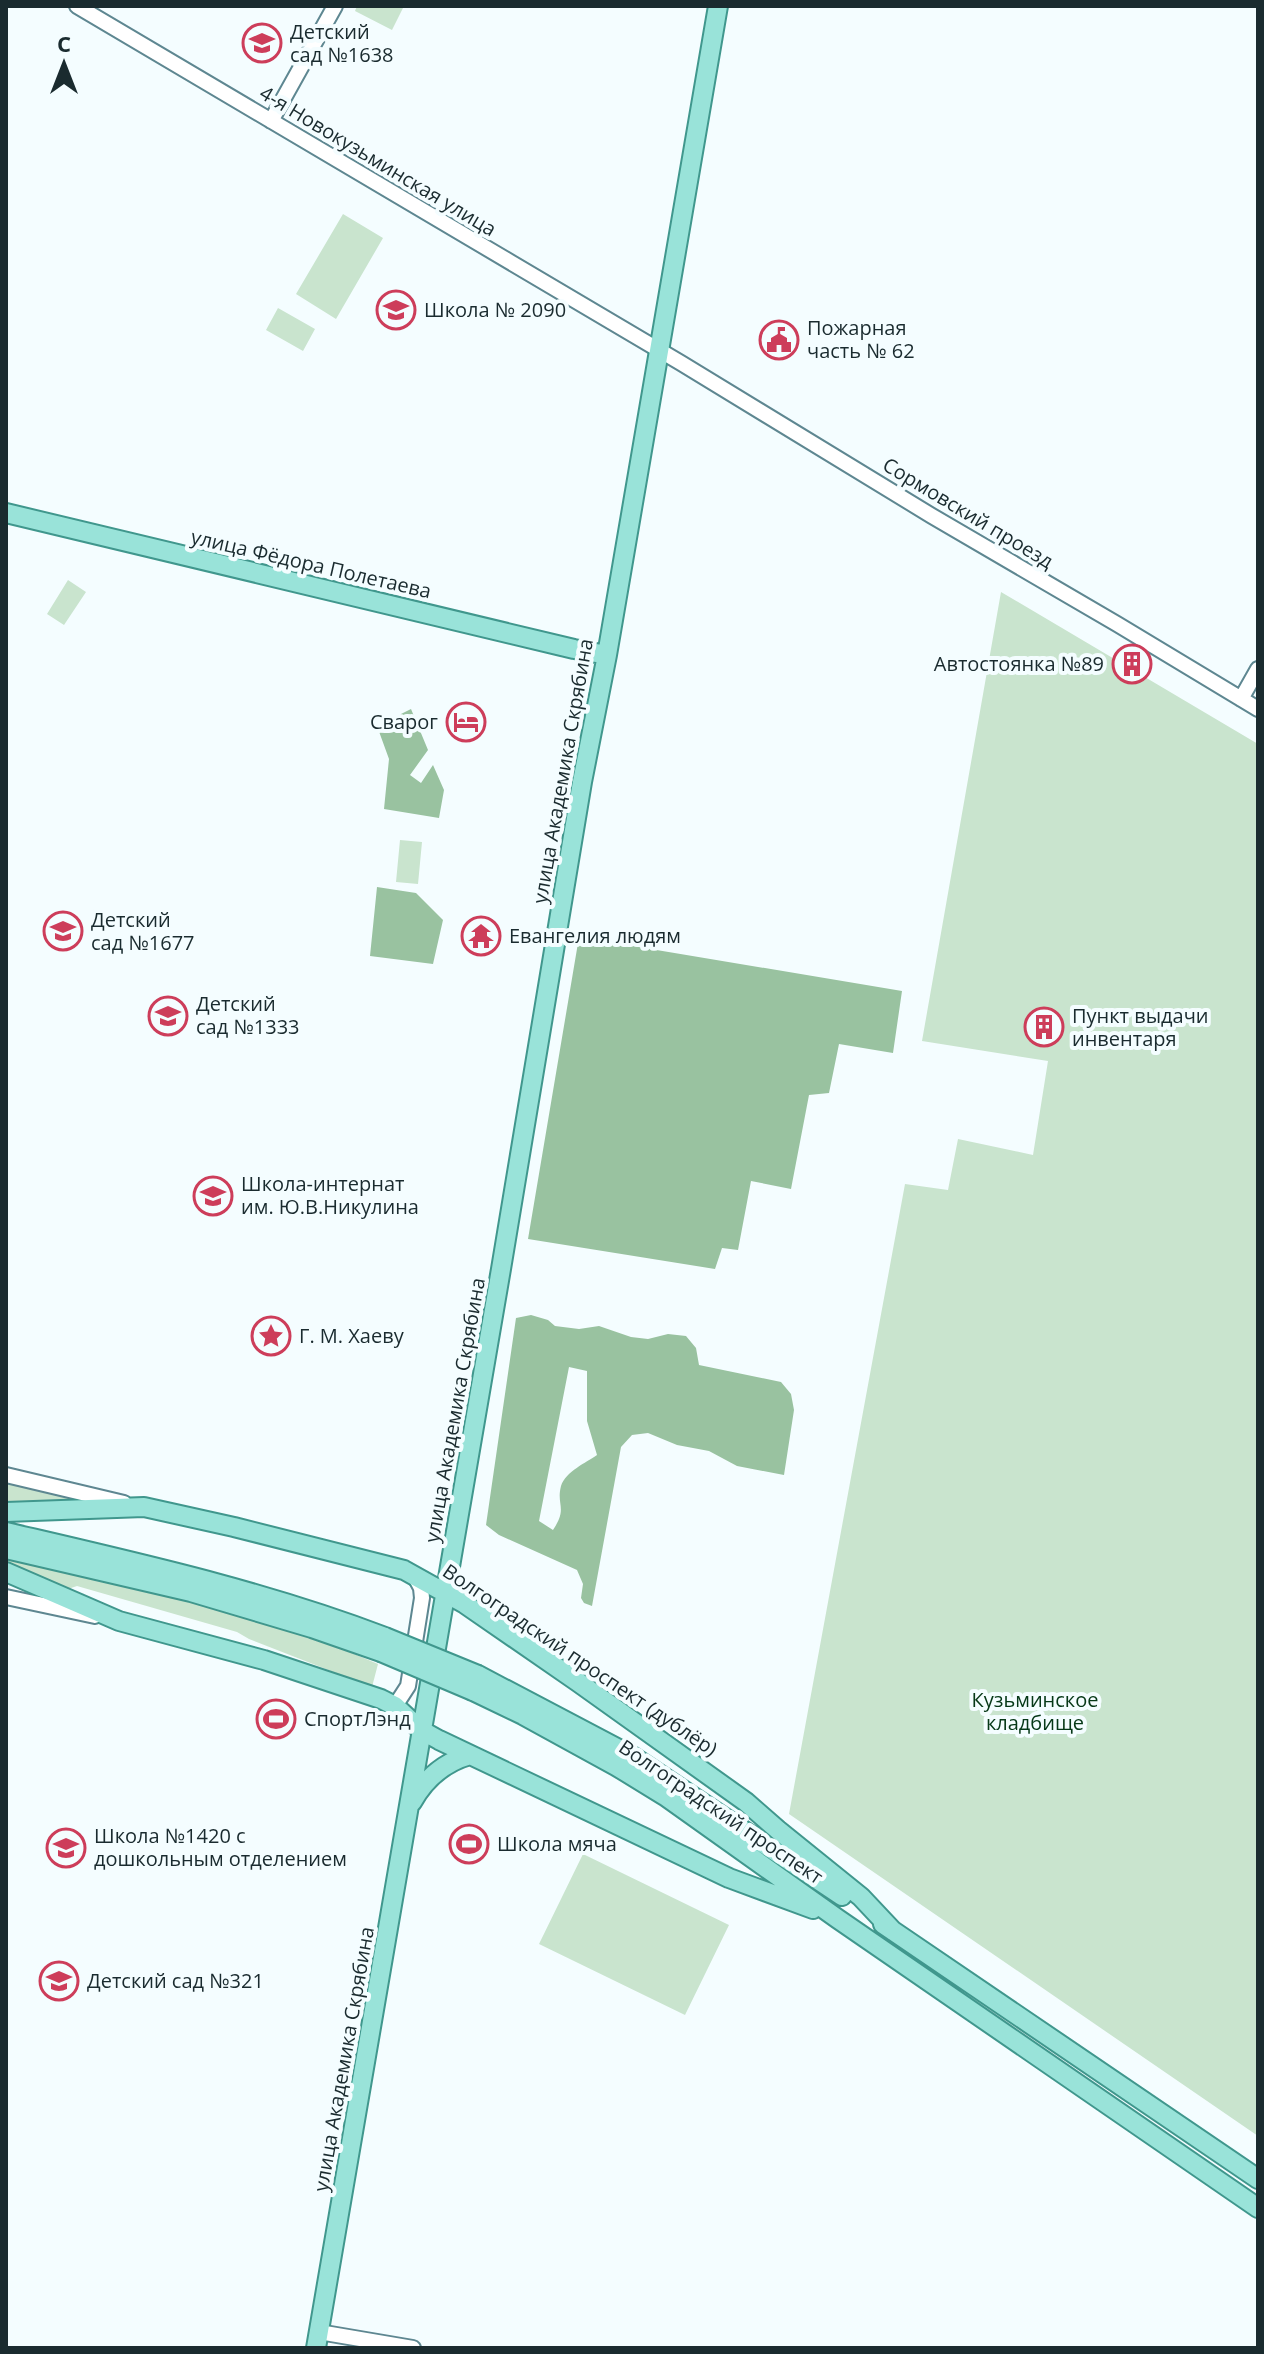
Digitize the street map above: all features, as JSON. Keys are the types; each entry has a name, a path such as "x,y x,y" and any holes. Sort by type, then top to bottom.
{"main road":[{"name":"улица Академика Скрябина","path":"318,2340 421,1730 416,1694 429,1619 446,1592 582,782 607,655 718,6"},
{"name":"улица Фёдора Полетаева","path":"6,513 607,655"},
{"name":"Волгоградский проспект (дублёр)","path":"144,1507 404,1570 446,1592 746,1802 861,1897 893,1931"},
{"path":"6,1512 144,1507"},
{"name":"Волгоградский проспект","path":"6,1532 211,1580 307,1609 632,1756 1258,2179"},
{"name":"Волгоградский проспект","path":"6,1549 191,1592 312,1628 383,1644"},
{"path":"6,1572 119,1621 306,1673 395,1706 421,1730 470,1755 729,1878 838,1919"},
{"name":"Волгоградский проспект","path":"475,1683 523,1715 665,1796 1258,2208"},
{"path":"408,1809 417,1792 433,1775 450,1763 470,1755"}],"street":[{"name":"4-я Новокузьминская улица","path":"77,6 659,351"},
{"path":"271,121 335,6"},
{"name":"Сормовский проезд","path":"659,351 1258,709"},
{"path":"1241,699 1258,669"},
{"name":"Волгоградский проспект (дублёр)","path":"6,1475 144,1507"},
{"path":"395,1706 408,1686 422,1598 414,1575"},
{"path":"6,1597 119,1621"},
{"path":"318,2340 413,2348"}],"green space":[{"path":"357,6 404,6 392,30 355,11"},
{"path":"343,214 383,238 336,319 296,294"},
{"path":"278,308 315,329 303,351 266,330"},
{"path":"68,580 86,592 64,625 47,614"},
{"name":"Кузьминское кладбище","path":"1001,592 1258,744 1258,2136 789,1814 905,1184 948,1190 958,1139 1033,1155 1048,1061 922,1041"},
{"path":"411,709 428,750 410,775 421,783 433,765 444,790 439,818 384,809 389,759 377,726"},
{"path":"400,840 422,842 418,884 396,882"},
{"path":"377,887 416,893 443,920 433,964 370,956"},
{"path":"579,937 902,991 893,1053 839,1044 829,1093 809,1095 791,1189 751,1181 738,1250 722,1248 715,1269 528,1239"},
{"path":"531,1315 548,1320 555,1326 579,1329 599,1326 631,1337 648,1339 668,1334 686,1336 696,1348 699,1365 781,1382 791,1394 794,1410 784,1475 737,1466 709,1451 677,1445 648,1433 632,1435 621,1447 592,1606 584,1603 581,1598 583,1584 577,1570 499,1535 486,1525 516,1318","holes":["569,1367 587,1371 587,1421 597,1455 572,1472 561,1486 560,1517 553,1530 539,1521"]},
{"path":"6,1481 81,1498 82,1505 6,1508"},
{"path":"6,1554 152,1589 316,1638 378,1664 372,1687 237,1632 77,1586 62,1591 6,1568"},
{"path":"583,1854 729,1925 685,2015 539,1944"}],"place":[{"name":"Детский сад №1638","path":"262,43"},
{"name":"Школа № 2090","path":"396,310"},
{"name":"Пожарная часть № 62","path":"779,340"},
{"name":"Автостоянка №89","path":"1132,664"},
{"name":"Сварог","path":"466,722"},
{"name":"Детский сад №1677","path":"63,931"},
{"name":"Евангелия людям","path":"481,936"},
{"name":"Детский сад №1333","path":"168,1016"},
{"name":"Пункт выдачи инвентаря","path":"1044,1027"},
{"name":"Школа-интернат им. Ю.В.Никулина","path":"213,1196"},
{"name":"Г. М. Хаеву","path":"271,1336"},
{"name":"СпортЛэнд","path":"276,1719"},
{"name":"Школа мяча","path":"469,1844"},
{"name":"Школа №1420 с дошкольным отделением","path":"66,1848"},
{"name":"Детский сад №321","path":"59,1981"}]}
